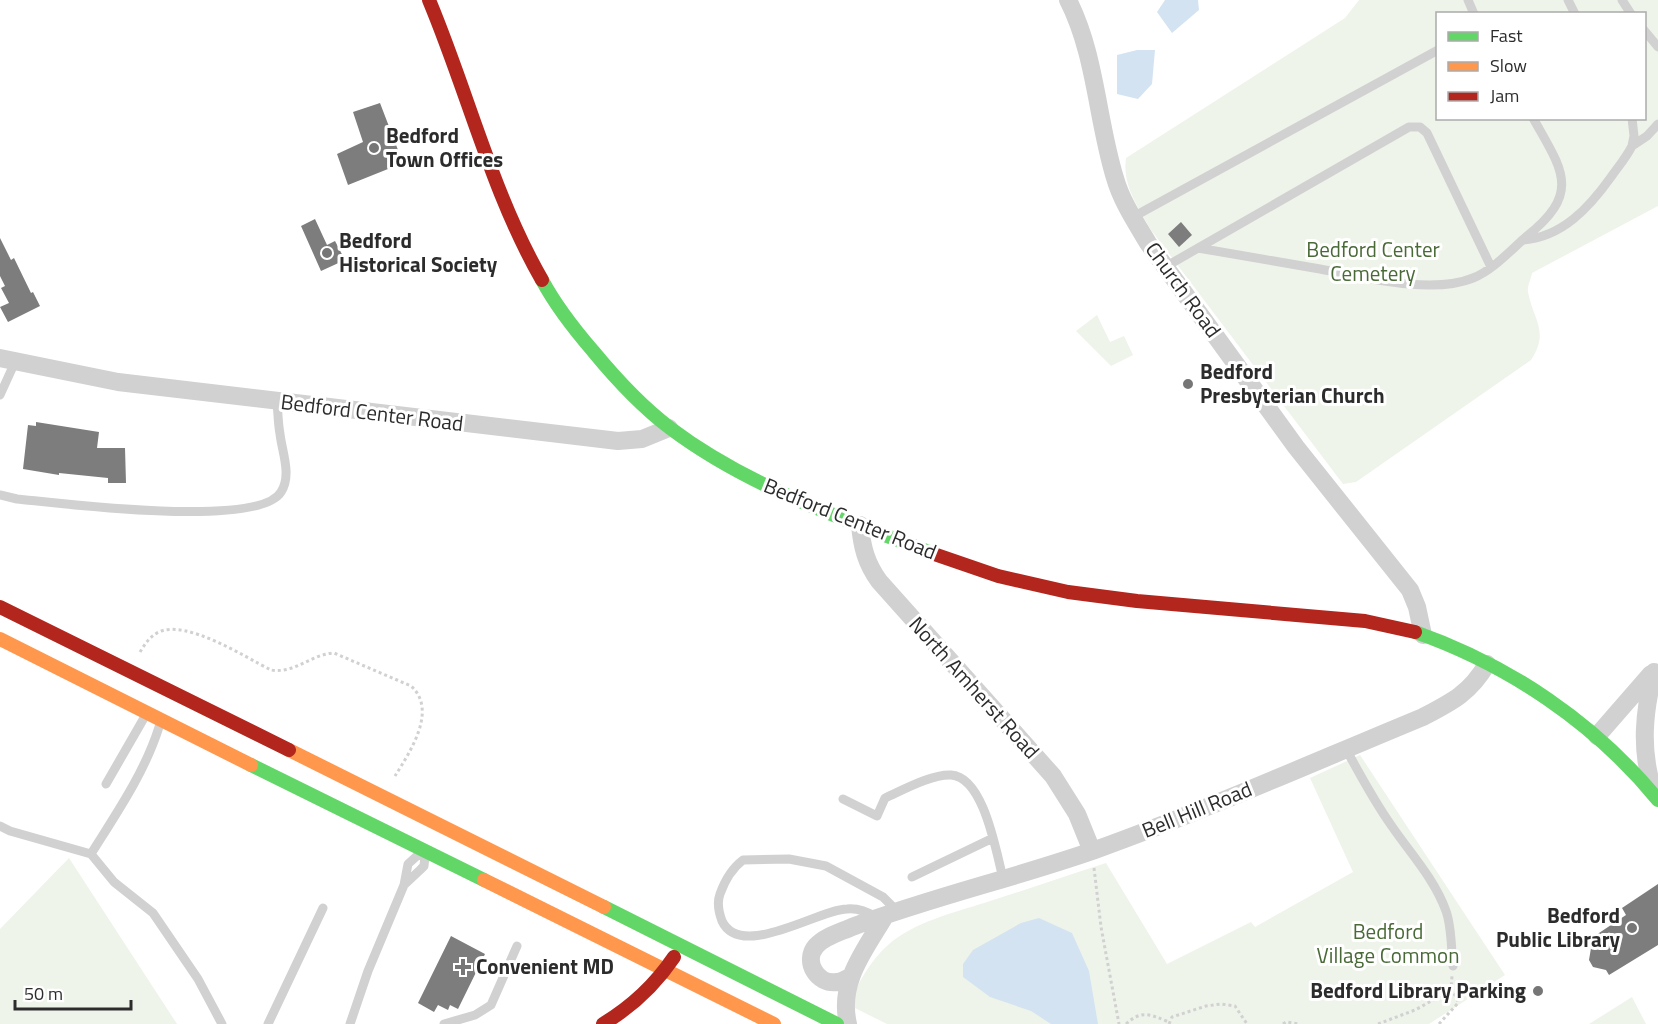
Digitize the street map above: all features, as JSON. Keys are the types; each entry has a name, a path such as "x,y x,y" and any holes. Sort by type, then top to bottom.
{"main road":[{"path":"429,0 457,67 509,217 531,263 561,312 577,333 615,377 669,428"},
{"name":"Bedford Center Road","path":"669,428 756,482 930,552 1032,585 1123,600 1242,608 1376,623 1424,635 1534,689 1598,736 1638,775 1657,798"},
{"path":"0,607 128,672 160,706 433,838 682,945 837,1024"},
{"path":"0,639 382,795 433,838 665,971 774,1024"},
{"path":"603,1024 622,1014 641,999 665,971 682,945"}],"street":[{"name":"Church Road","path":"1068,0 1083,39 1115,180 1133,217 1165,267 1296,447 1410,590 1424,635"},
{"name":"Bedford Center Road","path":"7,360 118,382 618,441 642,439 669,428"},
{"name":"North Amherst Road","path":"860,525 866,559 879,581 1053,776 1077,814 1092,851"},
{"name":"Bell Hill Road","path":"850,977 839,983 829,982 819,977 813,970 810,960 815,947 824,939 887,915 1092,851 1177,820 1423,717 1452,702 1470,688 1487,664"},
{"path":"1598,736 1656,669"},
{"path":"1656,669 1649,691 1643,738 1647,771 1657,798"},
{"path":"848,1024 845,997 850,977 887,915"}],"lane":[{"path":"1646,32 1658,47"},
{"path":"1133,217 1436,51"},
{"path":"1198,248 1404,284 1442,284 1462,282 1476,277 1545,222 1555,209 1562,184 1560,170 1534,120"},
{"path":"1632,120 1634,136 1632,146"},
{"path":"1523,240 1538,239 1579,216 1595,200 1632,146 1647,136 1658,124"},
{"path":"1165,267 1409,127 1420,127 1427,133 1491,267"},
{"path":"0,394 7,360"},
{"path":"0,495 17,499 126,509 217,512 268,501 276,498 282,491 285,480 277,402"},
{"path":"106,784 160,706"},
{"path":"91,854 154,745 160,706"},
{"path":"1346,749 1367,789 1390,825 1430,878 1441,898 1449,925 1453,966"},
{"path":"843,799 877,816 885,798 934,778 952,775 966,781 978,795 993,838 1003,878"},
{"path":"0,826 10,831 91,854 114,882 153,913 198,979 222,1024"},
{"path":"350,1024 368,971 404,885 424,866 433,838"},
{"path":"912,878 993,838"},
{"path":"789,859 826,866 884,897 887,915 846,909 783,930 758,936 742,935 732,931 723,923 719,911 719,897 726,878 744,861 789,859"},
{"path":"268,1024 323,908"},
{"path":"444,1024 475,1015 491,1005 517,946"}],"path":[{"path":"128,672 150,638 157,632 175,628 206,637 271,670 280,672 292,669 325,653 334,653 411,686 422,700 421,723 408,754 382,795"},
{"path":"1092,851 1101,927 1119,1024"},
{"path":"1439,1024 1458,1003 1451,990 1453,966"},
{"path":"1378,1024 1415,1011 1451,990"},
{"path":"1126,1024 1139,1014 1148,1014 1169,1023 1172,1017 1221,1004 1235,1006 1247,1024"},
{"path":"1283,1024 1286,1022 1300,1024"}],"green space":[{"name":"Bedford Center Cemetery","path":"1359,0 1658,0 1658,206 1532,273 1528,292 1540,333 1537,350 1531,360 1356,482 1343,484 1151,230 1132,196 1126,177 1126,158 1345,18"},
{"path":"1097,315 1110,342 1124,336 1133,355 1111,366 1076,331"},
{"name":"Bedford Village Common","path":"1360,755 1505,975 1429,1024 887,1024 849,1005 870,965 888,945 910,930 947,915 1106,863 1167,964 1251,922 1255,927 1353,872 1310,778"},
{"path":"69,858 177,1024 0,1024 0,929"},
{"path":"1632,997 1646,1024 1589,1024"}],"water":[{"path":"1165,0 1198,0 1199,10 1172,33 1157,12"},
{"path":"1137,50 1155,50 1152,84 1138,99 1117,94 1117,55"},
{"path":"1039,918 1072,933 1089,971 1098,1024 1051,1024 1031,1011 990,997 963,977 963,964 973,950 1021,923"}],"building":[{"name":"Bedford Town Offices","path":"380,103 403,163 348,185 337,154 363,142 353,112"},
{"name":"Bedford Historical Society","path":"315,219 327,245 335,241 345,260 321,271 301,226"},
{"path":"1181,222 1192,235 1179,247 1168,234"},
{"path":"0,238 11,260 14,258 40,306 8,322 0,307 9,303 1,288 5,286 0,276"},
{"path":"36,422 99,432 97,448 125,448 126,483 108,483 108,478 59,473 59,475 23,469 28,425 36,426"},
{"name":"Bedford Public Library","path":"1658,884 1658,945 1609,975 1606,970 1593,967 1589,960 1591,948 1587,941 1626,915 1622,908"},
{"path":"451,936 485,954 458,1009 450,1005 448,1010 438,1005 434,1012 418,1003"}],"traffic: fast":[{"path":"542,280 566,317 620,382 659,420 700,449 764,485 934,554"},
{"path":"1415,632 1484,661 1517,679 1548,700 1607,746 1658,800"},
{"path":"251,765 484,880"},
{"path":"604,907 837,1024"}],"traffic: slow":[{"path":"0,639 251,765"},
{"path":"289,750 604,907"},
{"path":"484,880 774,1024"}],"traffic: jam":[{"path":"429,0 509,213 542,280"},
{"path":"934,554 998,576 1068,592 1137,601 1365,621 1415,632"},
{"path":"0,607 289,750"},
{"path":"603,1024 643,994 674,957"}],"place":[{"name":"Bedford Town Offices","path":"374,148"},
{"name":"Bedford Historical Society","path":"327,253"},
{"name":"Bedford Presbyterian Church","path":"1188,384"},
{"name":"Bedford Public Library","path":"1632,928"},
{"name":"Convenient MD","path":"463,967"},
{"name":"Bedford Library Parking","path":"1538,991"}]}
